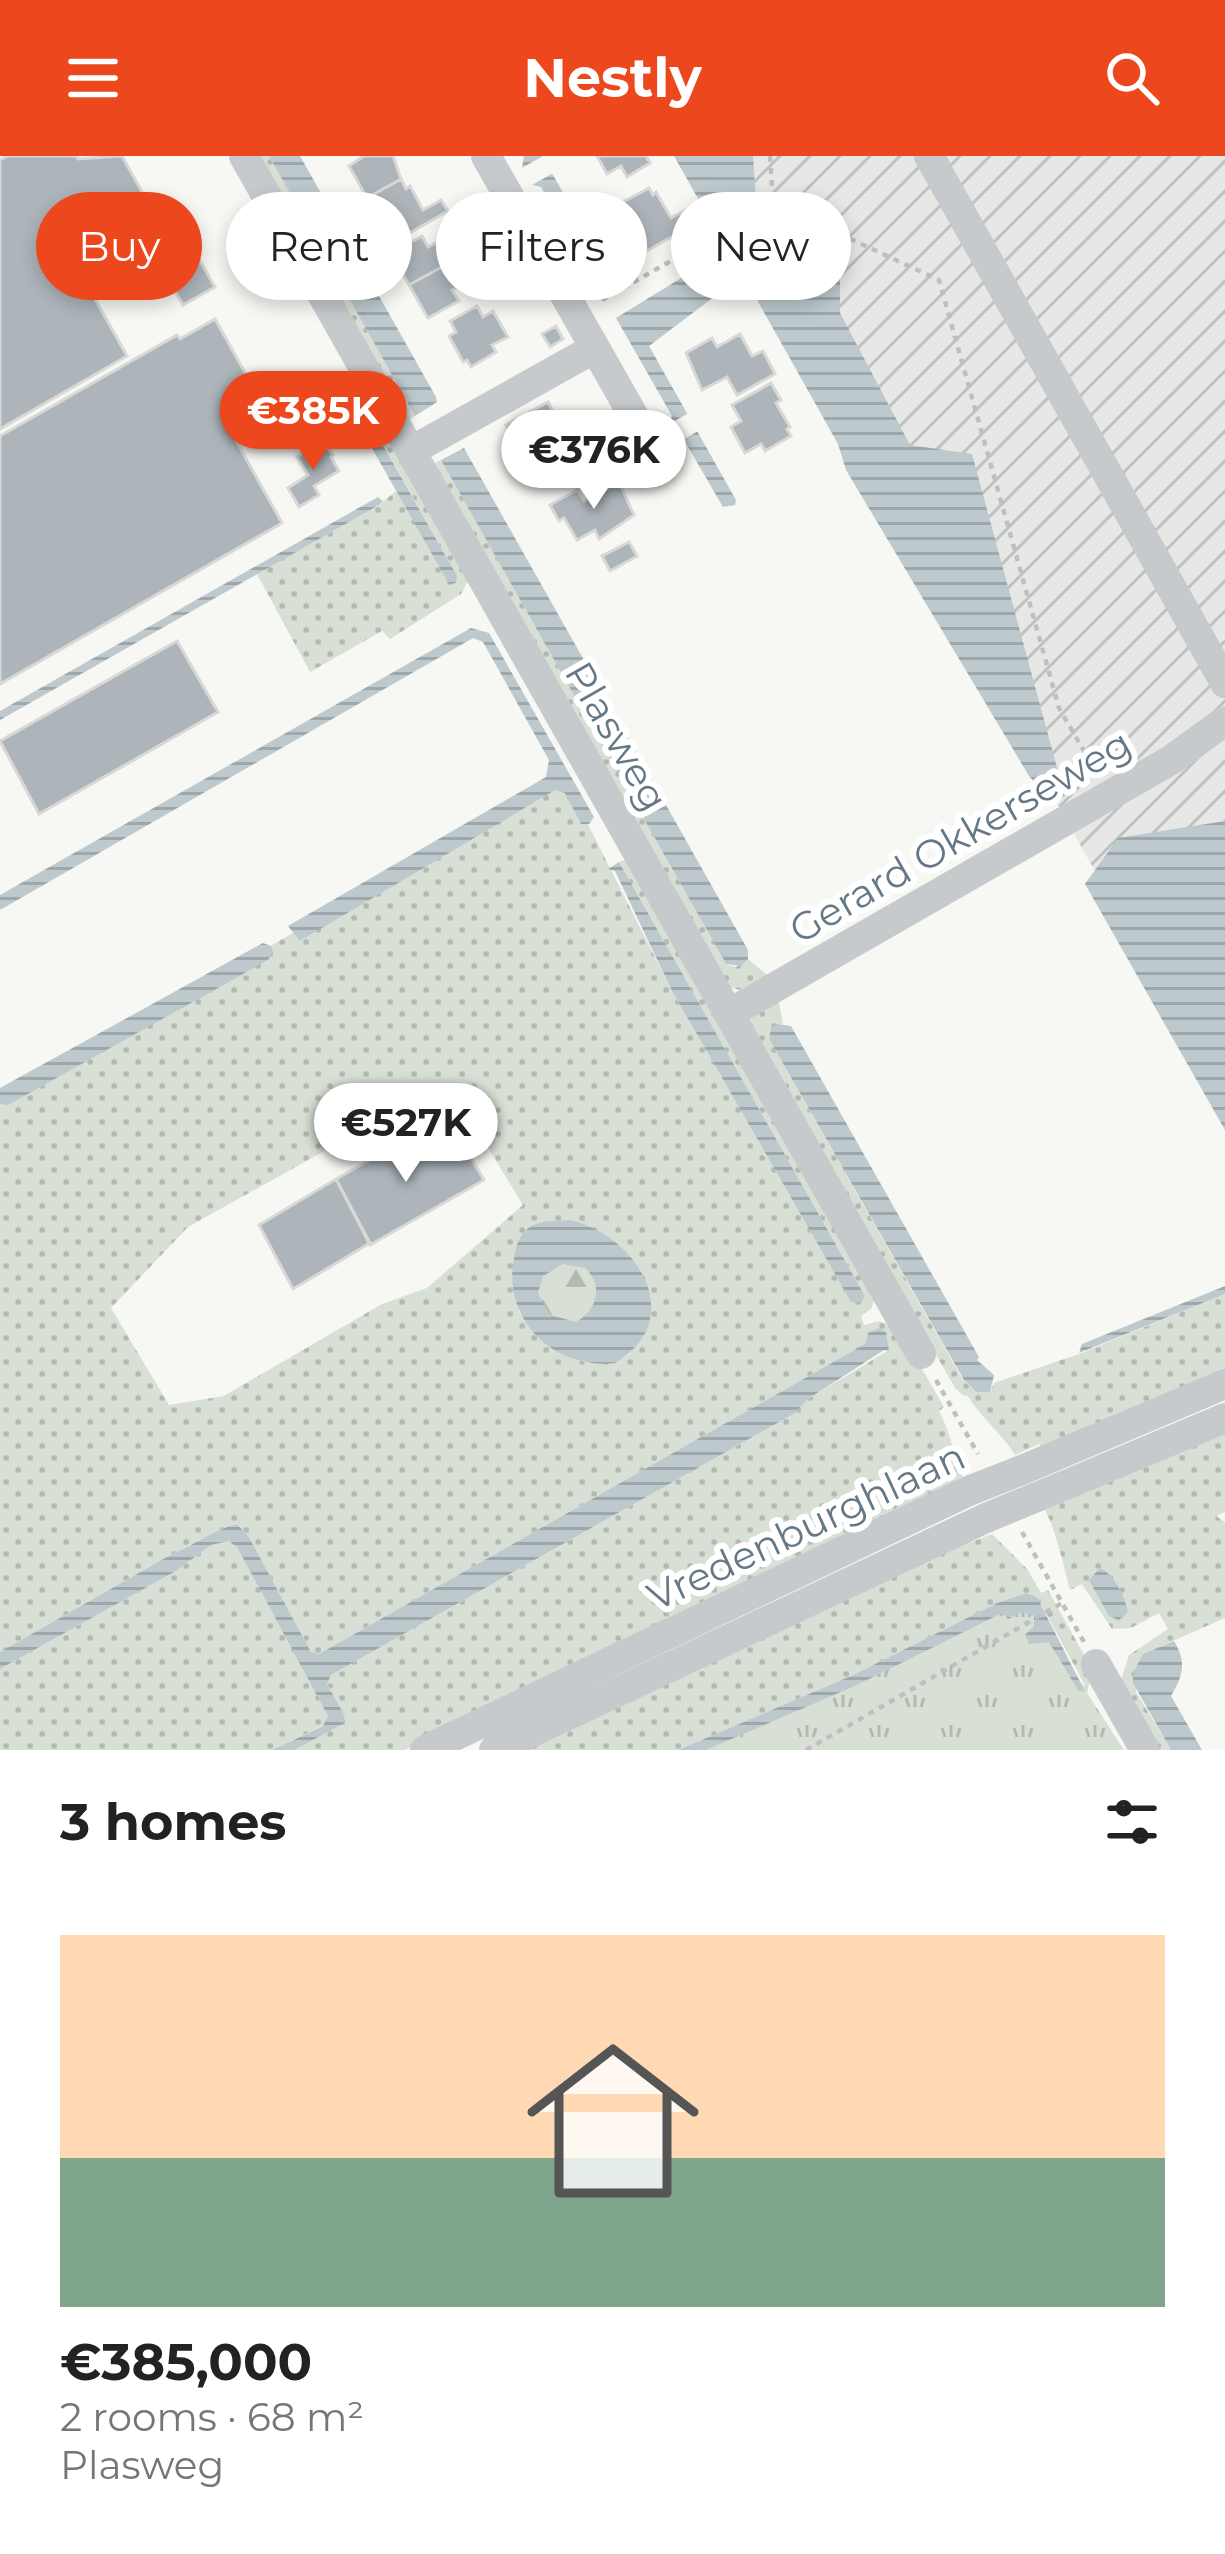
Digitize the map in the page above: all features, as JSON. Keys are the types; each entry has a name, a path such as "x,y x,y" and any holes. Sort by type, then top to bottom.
{"street":[{"name":"Plasweg","path":"244,156 921,1354"},
{"path":"487,156 662,466"},
{"path":"929,156 1225,683"},
{"path":"411,451 595,348"},
{"name":"Gerard Okkerseweg","path":"730,1013 1171,760 1225,721"},
{"name":"Vredenburghlaan","path":"494,1750 986,1518 1030,1483 1225,1384"},
{"name":"Vredenburghlaan","path":"425,1750 971,1490 1030,1483 1225,1418"},
{"path":"1096,1664 1145,1750"}],"path":[{"path":"770,156 772,192"},
{"path":"851,239 939,280 1059,708 1111,793"},
{"path":"577,315 671,261"},
{"path":"806,1750 1062,1603 1096,1664"}],"shaded area":[{"path":"269,156 300,156 320,192 289,192"},
{"path":"524,156 542,156 563,192 544,192 522,168"},
{"path":"674,156 753,156 756,192 694,192"},
{"path":"694,156 1225,156 1225,1103 775,300 851,300 851,192 714,192"},
{"path":"671,284 671,300 710,300 649,346 735,505 723,507 684,440 678,443 668,425 672,416 616,318"},
{"path":"350,300 381,300 436,397 437,402 415,416"},
{"path":"757,300 840,300 840,313 910,445 972,454 1065,797 1050,800 1029,776 846,470 838,444"},
{"path":"357,399 457,576 456,583 449,584 348,406"},
{"path":"464,448 748,950 748,959 741,966 726,964 441,460"},
{"path":"378,497 383,501 379,505 0,720 0,711"},
{"path":"471,628 489,633 594,817 589,824 581,824 565,793 555,790 300,941 288,926 546,777 549,760 483,642 473,638 0,910 0,895"},
{"path":"1225,821 1225,1130 1085,884 1118,838"},
{"path":"619,862 865,1296 861,1303 851,1302 672,991 615,871 608,869"},
{"path":"263,943 273,952 268,960 8,1105 0,1104 0,1088"},
{"path":"791,1026 977,1360 994,1375 990,1392 976,1392 964,1380 769,1039 771,1028"},
{"path":"570,1220 616,1242 645,1281 651,1302 649,1324 637,1345 615,1363 593,1363 553,1349 537,1336 516,1302 514,1258 522,1235 536,1224","holes":["563,1264 585,1268 596,1290 589,1311 576,1322 550,1315 538,1293 543,1276"]},
{"path":"1225,1286 1225,1294 1079,1353 1082,1344"},
{"path":"880,1328 886,1332 889,1351 808,1399 795,1413 331,1675 327,1684 345,1716 343,1724 294,1750 272,1750 323,1726 328,1716 237,1547 229,1541 211,1545 176,1571 0,1669 0,1652 172,1554 237,1524 249,1537 311,1652 319,1654 865,1344 868,1333"},
{"path":"1100,1568 1114,1580 1125,1600 1128,1612 1119,1620 1109,1616 1089,1580"},
{"path":"1027,1593 1037,1597 1085,1692 1078,1690 1049,1642 1029,1644 1025,1635 1034,1626 1034,1616 1022,1612 1008,1619 1002,1613 857,1685 706,1750 678,1750 853,1675 997,1603"},
{"path":"1174,1641 1182,1669 1171,1696 1202,1750 1171,1750 1133,1683 1143,1654"}],"green space":[{"path":"256,156 269,156 289,192 276,192"},
{"path":"337,300 350,300 415,416 406,422"},
{"path":"350,396 364,396 469,579 461,594 390,639 382,631 310,672 257,574 396,491 457,576 360,403 352,401"},
{"path":"441,460 726,964 736,967 748,959 767,975 740,990 728,987 431,465"},
{"path":"564,777 672,991 851,1302 861,1303 865,1296 619,862 630,857 876,1296 871,1309 861,1316 864,1325 879,1321 898,1328 944,1407 939,1411 966,1485 405,1750 294,1750 341,1725 345,1716 327,1684 331,1675 795,1413 808,1399 889,1350 887,1343 868,1333 865,1344 319,1654 311,1652 249,1537 237,1524 172,1554 0,1652 0,1096 8,1097","holes":["448,1082 523,1205 427,1288 382,1304 224,1396 169,1405 111,1308 188,1227","518,1310 630,1354 597,1363 566,1356 539,1336"]},
{"path":"778,998 783,1023 773,1027 769,1039 963,1380 976,1392 990,1392 994,1383 1225,1294 1225,1377 1043,1452 1039,1444 1015,1455 967,1395 955,1388 748,1024"},
{"path":"568,1263 589,1271 597,1292 589,1313 568,1321 547,1313 539,1292 547,1271"},
{"path":"1225,1428 1225,1512 1216,1516 1225,1522 1225,1618 1143,1654 1136,1692 1171,1750 1160,1750 1121,1680 1129,1655 1168,1629 1159,1613 1131,1628 1112,1629 1082,1584 1070,1590 1045,1510"},
{"path":"992,1534 1028,1570 1041,1593 1048,1590 1092,1669 1087,1693 1124,1750 706,1750 857,1685 1003,1612 1086,1687 1037,1597 1028,1593 678,1750 511,1750 967,1535 971,1542"},
{"path":"229,1541 237,1547 328,1715 326,1724 272,1750 0,1750 0,1669 176,1571 211,1545"},
{"path":"1035,1601 1119,1750 698,1750"}],"pier":[{"path":"549,156 557,171 530,186 520,169"},
{"path":"692,411 703,428 676,444 666,426"}],"building":[{"path":"8,156 122,156 142,192 36,192 36,300 96,300 127,356 0,429 0,160"},
{"path":"364,156 393,156 401,179 378,192 364,192 349,166"},
{"path":"597,156 646,156 650,163 627,177 621,166 607,174"},
{"path":"401,179 406,189 410,186 423,210 436,203 436,218 412,232 412,192 378,192"},
{"path":"649,188 653,195 656,192 671,218 671,237 647,251 647,192 642,192"},
{"path":"422,236 428,247 436,243 436,270 412,283 412,241"},
{"path":"202,264 215,287 202,294"},
{"path":"436,270 436,300 459,301 428,318 412,283"},
{"path":"477,306 483,317 493,311 508,337 492,345 496,352 471,367 467,360 463,362 449,336 456,332 450,321"},
{"path":"215,319 271,419 235,439 282,523 0,684 0,436 177,335 180,339"},
{"path":"556,326 563,339 550,347 542,334"},
{"path":"740,334 752,356 763,351 775,374 737,395 727,377 702,390 686,353 712,338 717,347"},
{"path":"771,383 791,436 765,451 761,444 745,453 731,427 741,421 732,405"},
{"path":"548,402 554,413 512,435 506,425"},
{"path":"559,428 574,454 563,460 570,471 543,486 537,475 529,479 515,445 541,430 544,437"},
{"path":"321,441 339,471 314,486 319,495 299,507 288,488 308,475 297,457"},
{"path":"619,482 634,515 599,539 595,530 577,540 550,505 577,490 584,501"},
{"path":"629,542 637,556 610,571 602,556"},
{"path":"177,641 218,712 39,814 0,741"},
{"path":"458,1136 484,1180 370,1245 336,1179 409,1138 420,1158"},
{"path":"336,1179 370,1243 293,1289 259,1225"}]}
